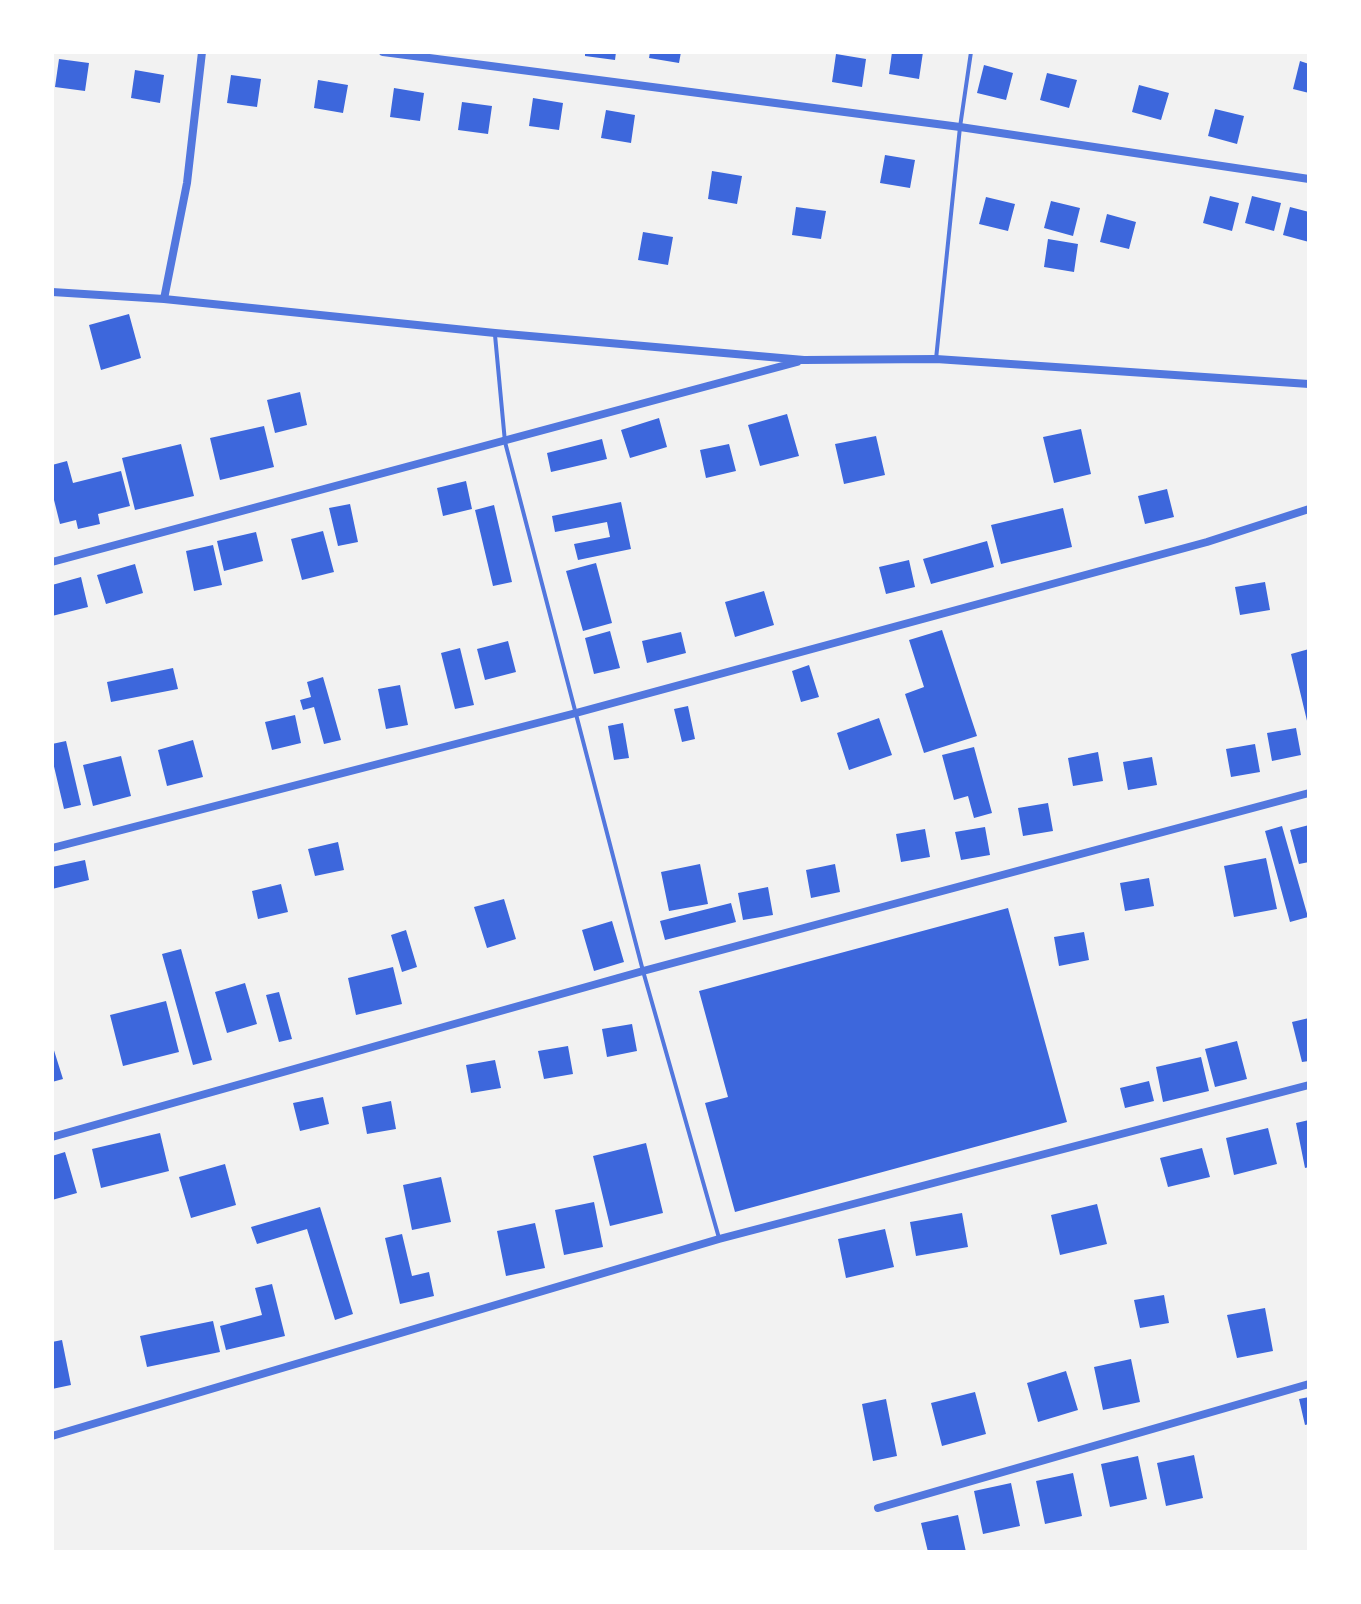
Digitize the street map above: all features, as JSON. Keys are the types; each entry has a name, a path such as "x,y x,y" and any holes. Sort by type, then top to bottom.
{"street":[{"path":"164,299 187,183 202,52"},
{"path":"383,52 960,127 1309,179"},
{"path":"52,292 164,299 495,333 804,360 936,359 1309,384"},
{"path":"52,562 804,360"},
{"path":"52,848 576,713 1207,542 1309,509"},
{"path":"52,1137 643,971 1309,793"},
{"path":"52,1436 719,1239 1309,1085"},
{"path":"878,1508 1309,1384"}],"lane":[{"path":"936,359 960,127 971,52"},
{"path":"495,333 505,442 643,971 719,1239"}],"building":[{"path":"585,52 616,52 615,60 585,56"},
{"path":"650,52 681,52 679,63 649,58"},
{"path":"892,52 923,52 919,79 889,74"},
{"path":"836,54 866,59 862,87 832,82"},
{"path":"59,59 89,63 85,91 55,87"},
{"path":"1300,61 1309,64 1309,93 1293,89"},
{"path":"984,65 1013,73 1006,100 977,93"},
{"path":"135,70 164,75 160,103 131,98"},
{"path":"1047,73 1077,80 1069,108 1040,100"},
{"path":"231,75 261,79 257,107 227,103"},
{"path":"318,80 348,85 343,113 314,108"},
{"path":"1139,85 1169,93 1161,120 1132,112"},
{"path":"394,88 424,93 420,121 390,117"},
{"path":"533,98 563,103 559,130 529,126"},
{"path":"462,102 492,106 488,134 458,130"},
{"path":"1215,109 1244,116 1237,144 1208,136"},
{"path":"606,110 635,115 631,143 601,138"},
{"path":"885,155 915,160 910,188 880,183"},
{"path":"712,171 742,176 737,204 708,199"},
{"path":"1210,196 1239,203 1232,231 1203,223"},
{"path":"1252,196 1281,203 1274,231 1245,223"},
{"path":"986,197 1015,204 1008,231 979,224"},
{"path":"1051,201 1080,208 1073,236 1044,228"},
{"path":"796,207 826,211 821,239 792,235"},
{"path":"1290,207 1309,212 1309,242 1283,235"},
{"path":"1107,214 1136,222 1129,249 1100,242"},
{"path":"643,232 673,237 668,265 638,260"},
{"path":"1048,239 1078,244 1074,272 1044,267"},
{"path":"129,314 141,358 101,370 89,325"},
{"path":"300,392 307,425 275,433 267,400"},
{"path":"787,414 799,456 760,466 748,425"},
{"path":"659,418 667,447 630,458 621,430"},
{"path":"264,426 274,467 220,480 210,438"},
{"path":"1081,429 1091,474 1054,483 1043,437"},
{"path":"876,436 885,475 844,484 835,444"},
{"path":"602,439 607,459 551,472 547,453"},
{"path":"181,444 194,496 135,510 122,458"},
{"path":"729,444 736,471 706,478 700,450"},
{"path":"67,461 73,483 121,471 130,506 98,514 100,524 78,529 76,520 60,524 52,492 52,465"},
{"path":"466,481 472,509 443,516 437,488"},
{"path":"1167,489 1174,517 1145,524 1138,496"},
{"path":"621,502 631,549 578,560 574,544 610,537 607,522 555,532 552,516"},
{"path":"350,504 358,542 338,546 329,508"},
{"path":"494,505 512,582 493,586 475,510"},
{"path":"1063,508 1072,547 1001,564 991,525"},
{"path":"323,531 334,572 302,580 291,539"},
{"path":"256,532 263,561 224,571 217,541"},
{"path":"987,541 994,567 931,584 923,559"},
{"path":"213,545 222,585 194,591 186,551"},
{"path":"909,560 915,587 886,594 879,567"},
{"path":"596,563 612,623 583,631 566,571"},
{"path":"135,564 143,593 106,604 97,575"},
{"path":"81,577 88,607 52,616 52,585"},
{"path":"1265,582 1270,610 1240,615 1235,587"},
{"path":"764,591 774,625 735,637 725,602"},
{"path":"942,630 977,736 924,753 905,694 924,687 909,640"},
{"path":"610,631 620,668 594,674 585,638"},
{"path":"681,632 686,653 647,663 642,641"},
{"path":"508,641 516,672 485,680 477,649"},
{"path":"460,648 474,705 455,709 441,653"},
{"path":"1309,649 1309,724 1308,725 1291,654"},
{"path":"809,665 819,697 801,702 792,671"},
{"path":"173,668 178,689 111,702 107,682"},
{"path":"323,677 341,740 324,744 314,707 303,710 300,700 311,697 307,682"},
{"path":"400,685 408,725 386,729 378,689"},
{"path":"688,706 695,739 682,742 674,709"},
{"path":"295,715 301,743 272,750 265,722"},
{"path":"879,718 892,755 849,770 837,733"},
{"path":"623,723 629,758 614,760 608,726"},
{"path":"1296,728 1301,755 1272,761 1267,733"},
{"path":"193,740 203,777 167,786 158,750"},
{"path":"66,741 81,805 64,809 52,758 52,744"},
{"path":"1255,744 1260,772 1231,777 1226,749"},
{"path":"974,747 992,813 974,818 968,796 954,800 942,755"},
{"path":"1098,752 1103,781 1073,786 1068,758"},
{"path":"121,756 131,796 93,806 83,765"},
{"path":"1152,757 1157,785 1128,790 1123,762"},
{"path":"1048,803 1053,831 1023,836 1018,808"},
{"path":"1309,825 1309,862 1299,864 1290,830"},
{"path":"1282,826 1308,917 1290,922 1265,831"},
{"path":"985,827 990,855 961,860 955,832"},
{"path":"925,829 930,857 901,862 896,834"},
{"path":"338,842 344,870 315,876 308,849"},
{"path":"1266,858 1277,909 1234,917 1224,866"},
{"path":"85,860 89,880 52,889 52,867"},
{"path":"700,864 708,904 669,911 661,872"},
{"path":"835,864 840,892 811,898 806,870"},
{"path":"1149,878 1154,906 1125,911 1120,883"},
{"path":"281,884 288,912 258,919 252,891"},
{"path":"768,887 773,915 743,920 738,893"},
{"path":"504,899 516,939 487,948 474,907"},
{"path":"731,903 736,922 665,940 660,921"},
{"path":"1008,908 1067,1122 735,1212 705,1103 728,1097 699,991"},
{"path":"612,921 624,962 594,971 582,930"},
{"path":"406,930 417,967 402,972 391,935"},
{"path":"1084,932 1089,960 1059,966 1054,937"},
{"path":"181,949 212,1060 193,1065 162,954"},
{"path":"393,967 402,1004 356,1015 348,978"},
{"path":"245,983 257,1024 227,1033 215,992"},
{"path":"279,992 292,1039 279,1042 266,995"},
{"path":"166,1001 179,1052 123,1066 110,1015"},
{"path":"1309,1018 1309,1061 1302,1062 1292,1022"},
{"path":"632,1024 637,1051 607,1057 602,1029"},
{"path":"1237,1041 1247,1079 1215,1087 1205,1049"},
{"path":"52,1044 63,1079 52,1082"},
{"path":"568,1046 573,1074 544,1079 538,1051"},
{"path":"1201,1057 1209,1091 1163,1102 1156,1067"},
{"path":"495,1060 501,1088 471,1093 466,1065"},
{"path":"1149,1081 1154,1101 1125,1108 1120,1088"},
{"path":"323,1097 329,1124 300,1131 293,1103"},
{"path":"391,1101 396,1129 367,1134 362,1107"},
{"path":"1309,1120 1309,1167 1305,1168 1296,1123"},
{"path":"1268,1128 1277,1164 1234,1175 1226,1138"},
{"path":"160,1133 169,1171 101,1188 92,1149"},
{"path":"646,1143 663,1213 610,1226 593,1156"},
{"path":"1202,1148 1210,1177 1168,1187 1160,1158"},
{"path":"65,1152 77,1193 52,1200 52,1156"},
{"path":"225,1164 236,1205 191,1218 179,1177"},
{"path":"441,1177 451,1222 412,1230 403,1185"},
{"path":"594,1202 603,1247 564,1255 555,1210"},
{"path":"1097,1204 1107,1244 1060,1255 1051,1215"},
{"path":"320,1207 353,1314 335,1320 307,1229 257,1244 251,1227"},
{"path":"962,1213 968,1247 916,1256 910,1222"},
{"path":"535,1223 545,1268 506,1276 497,1231"},
{"path":"885,1229 894,1267 846,1278 838,1239"},
{"path":"402,1234 412,1276 429,1272 434,1296 400,1304 385,1238"},
{"path":"272,1284 285,1336 226,1350 220,1326 262,1315 255,1288"},
{"path":"1164,1295 1169,1323 1140,1328 1134,1300"},
{"path":"1265,1308 1273,1351 1237,1358 1227,1315"},
{"path":"213,1321 220,1352 147,1367 140,1336"},
{"path":"62,1340 71,1385 52,1389 52,1342"},
{"path":"1131,1359 1140,1402 1103,1410 1094,1367"},
{"path":"1066,1371 1078,1410 1038,1422 1027,1383"},
{"path":"975,1392 986,1434 942,1446 931,1403"},
{"path":"1309,1397 1309,1424 1305,1425 1299,1399"},
{"path":"886,1399 897,1456 873,1461 862,1404"},
{"path":"1194,1455 1203,1498 1166,1506 1157,1463"},
{"path":"1138,1456 1147,1499 1110,1507 1101,1464"},
{"path":"1073,1473 1082,1516 1045,1524 1036,1481"},
{"path":"1011,1483 1020,1526 983,1534 974,1491"},
{"path":"958,1515 966,1552 928,1552 921,1523"}]}
